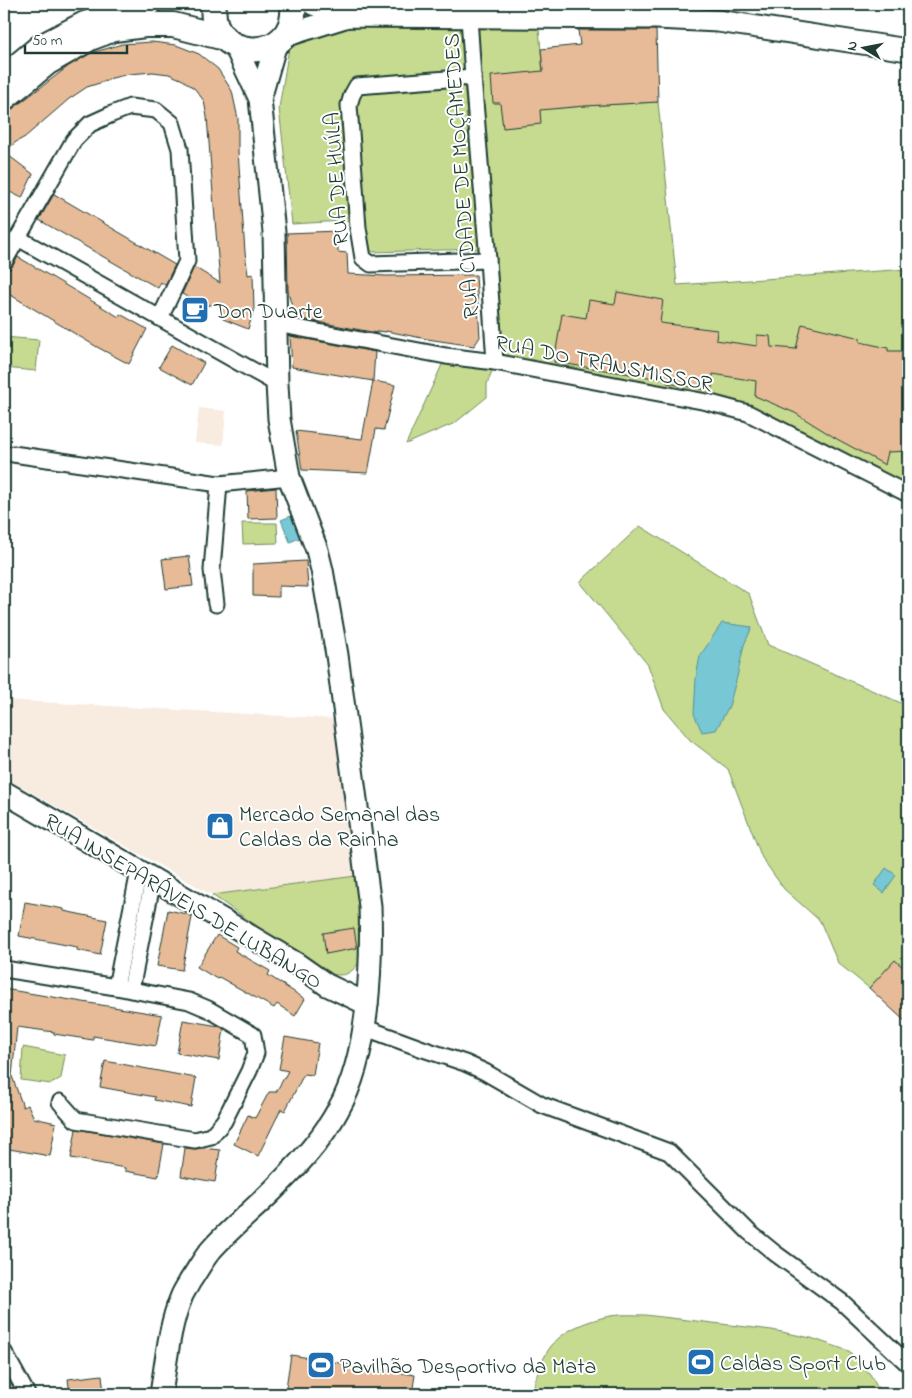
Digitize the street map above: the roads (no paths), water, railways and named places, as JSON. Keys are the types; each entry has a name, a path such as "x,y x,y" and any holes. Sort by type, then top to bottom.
{"main road":[{"path":"4,76 39,48 85,24 148,4"},
{"path":"162,1394 174,1320 181,1297 211,1250 282,1181 325,1131 339,1108 350,1084 364,1027 371,938 370,906 337,655 322,570 289,477 279,419 274,232 260,99 230,42 218,29 214,18 214,4"},
{"path":"260,99 280,40 290,27 293,16 293,4"},
{"path":"312,4 348,16 469,17 562,11 718,22 908,50"},
{"path":"4,98 48,62 90,38 114,29 146,25 173,25 230,42 246,50 256,50 267,48 280,40 348,16"},
{"name":"RUA INSEPARÁVEIS DE LUBANGO","path":"4,792 297,964 327,985 367,1004"}],"street":[{"name":"RUA CIDADE DE MOÇAMEDES","path":"469,17 495,362"},
{"name":"RUA DE HUÍLA","path":"473,77 357,86 349,105 358,228 363,258 372,264 488,260"},
{"path":"4,262 74,140 90,124 112,114 130,108 156,110 172,123 180,150 187,261 160,318"},
{"path":"18,238 277,384"},
{"name":"RUA DO TRANSMISSOR","path":"276,324 446,356 495,362 707,402 748,413 908,494"},
{"path":"13,454 219,484 289,477"},
{"path":"216,604 212,570 219,484"},
{"path":"123,988 146,875"},
{"path":"4,970 123,988 190,1001 208,1009 253,1035 256,1053 249,1071 224,1121 211,1136 195,1140 76,1120 60,1102"},
{"path":"364,1027 415,1047 465,1063 485,1072 542,1105 669,1152 749,1232 842,1302 908,1364"},
{"path":"4,1352 26,1394"}],"water":[{"path":"293,515 302,537 290,542 281,520"},
{"path":"722,623 752,627 744,645 729,706 716,730 702,732 694,714 696,678 700,656"},
{"path":"886,868 896,875 884,893 874,885"}],"place":[{"name":"Don Duarte","path":"195,310"},
{"name":"Mercado Semanal das Caldas da Rainha","path":"220,826"},
{"name":"Caldas Sport Club","path":"701,1362"},
{"name":"Pavilhão Desportivo da Mata","path":"321,1365"}]}
